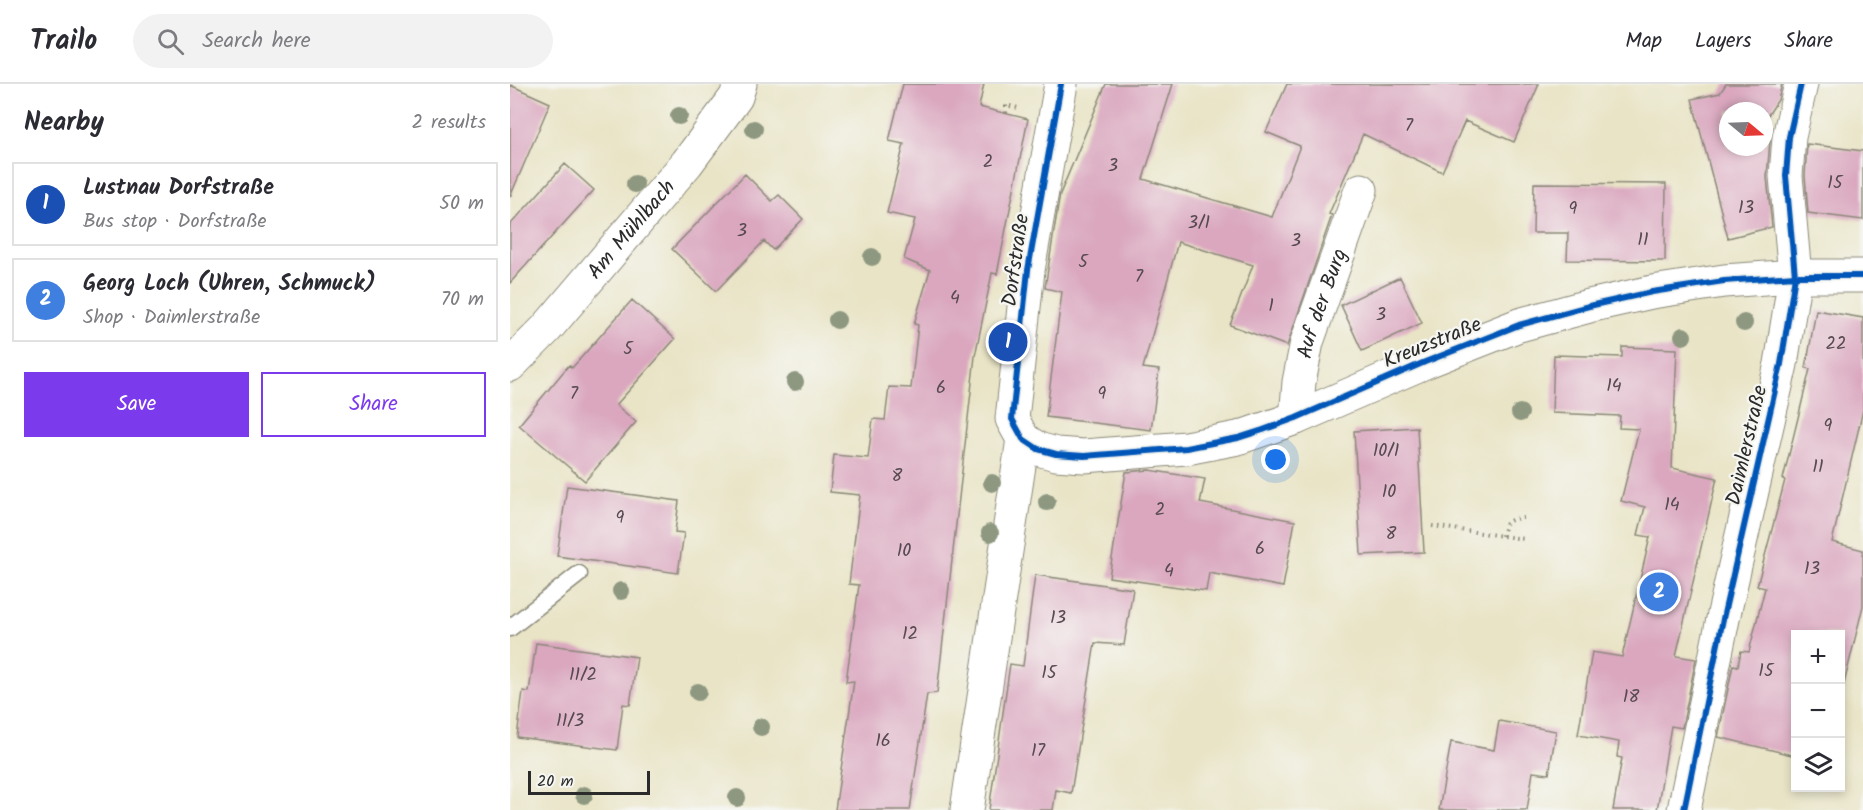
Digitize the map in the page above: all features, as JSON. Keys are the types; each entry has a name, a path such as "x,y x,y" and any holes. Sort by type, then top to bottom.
{"street":[{"name":"Am Mühlbach","path":"510,365 546,329 687,163 736,97 740,84"},
{"name":"Dorfstraße","path":"968,810 1023,439 1012,419 1028,270 1062,84"},
{"name":"Daimlerstraße","path":"1684,810 1724,614 1781,364 1795,276 1786,176 1789,137 1801,84"},
{"name":"Auf der Burg","path":"1296,417 1299,382 1307,342 1361,190"},
{"name":"Kreuzstraße","path":"1023,439 1038,448 1056,454 1084,456 1186,448 1238,438 1296,417 1519,325 1589,306 1652,292 1724,281 1795,276 1863,276"}],"lane":[{"path":"510,628 579,574"}],"path":[{"path":"1502,536 1505,524 1511,518 1523,518"},
{"path":"1432,526 1524,539"}],"building":[{"path":"903,84 984,84 979,107 1028,119 997,274 992,273 975,356 937,693 927,694 910,810 835,810 854,681 846,682 859,585 849,584 860,495 830,492 834,455 868,458 873,419 885,420 889,387 911,388 918,325 914,324 930,270 904,259 915,219 887,213 904,144 889,141"},
{"path":"1106,84 1173,84 1143,179 1272,217 1300,146 1266,132 1287,84 1539,84 1514,142 1465,121 1442,172 1363,134 1329,214 1332,215 1287,346 1230,325 1253,265 1178,242 1143,368 1159,370 1151,430 1046,417 1062,292 1045,288 1060,194"},
{"path":"1726,84 1782,84 1778,100 1773,108 1773,102 1719,102 1719,156 1769,156 1767,177 1772,227 1728,238 1692,99 1720,93"},
{"path":"510,85 550,103 510,197"},
{"path":"1807,144 1863,151 1863,220 1808,213 1805,176"},
{"path":"565,164 594,190 510,283 510,225"},
{"path":"745,174 772,201 779,195 803,219 773,250 764,241 716,291 672,249"},
{"path":"1534,183 1666,184 1665,261 1567,260 1568,233 1533,233"},
{"path":"1400,277 1422,323 1362,351 1341,305"},
{"path":"632,300 675,339 616,405 636,422 585,481 519,425 569,365 572,368"},
{"path":"1816,310 1863,318 1863,410 1832,542 1863,550 1863,606 1845,680 1845,630 1791,630 1791,755 1718,737 1733,665 1738,666 1741,651 1749,652 1765,588 1757,586 1785,480 1783,479 1810,369 1806,368"},
{"path":"1622,347 1677,349 1672,468 1717,478 1676,656 1696,659 1682,728 1671,726 1657,810 1613,810 1622,758 1617,757 1619,742 1578,735 1592,652 1622,657 1650,537 1638,535 1645,507 1621,501 1639,429 1619,428 1620,416 1552,413 1554,355 1622,357"},
{"path":"1417,427 1424,552 1361,555 1354,431"},
{"path":"1149,470 1205,479 1200,503 1295,521 1283,587 1209,573 1206,591 1109,577 1126,472"},
{"path":"567,486 679,501 675,532 684,533 678,573 557,556"},
{"path":"1035,575 1133,589 1124,645 1095,643 1071,793 1056,790 1053,810 989,810 1010,664 1023,666"},
{"path":"536,643 637,657 630,705 623,704 617,750 517,737 523,691 529,692"},
{"path":"1499,721 1556,731 1549,774 1533,772 1527,810 1439,810 1451,742 1494,750"}],"cycle path":[{"path":"1061,84 1028,270 1012,419 1023,439 1038,449 1056,454 1084,456 1186,448 1238,438 1296,418 1425,362 1519,325 1652,292 1724,281 1795,276 1863,276"},
{"path":"1684,810 1724,614 1781,364 1795,276 1786,176 1789,137 1801,84"}],"place":[{"name":"Lustnau Dorfstraße","path":"1008,342"},
{"name":"Georg Loch (Uhren, Schmuck)","path":"1659,592"}]}
